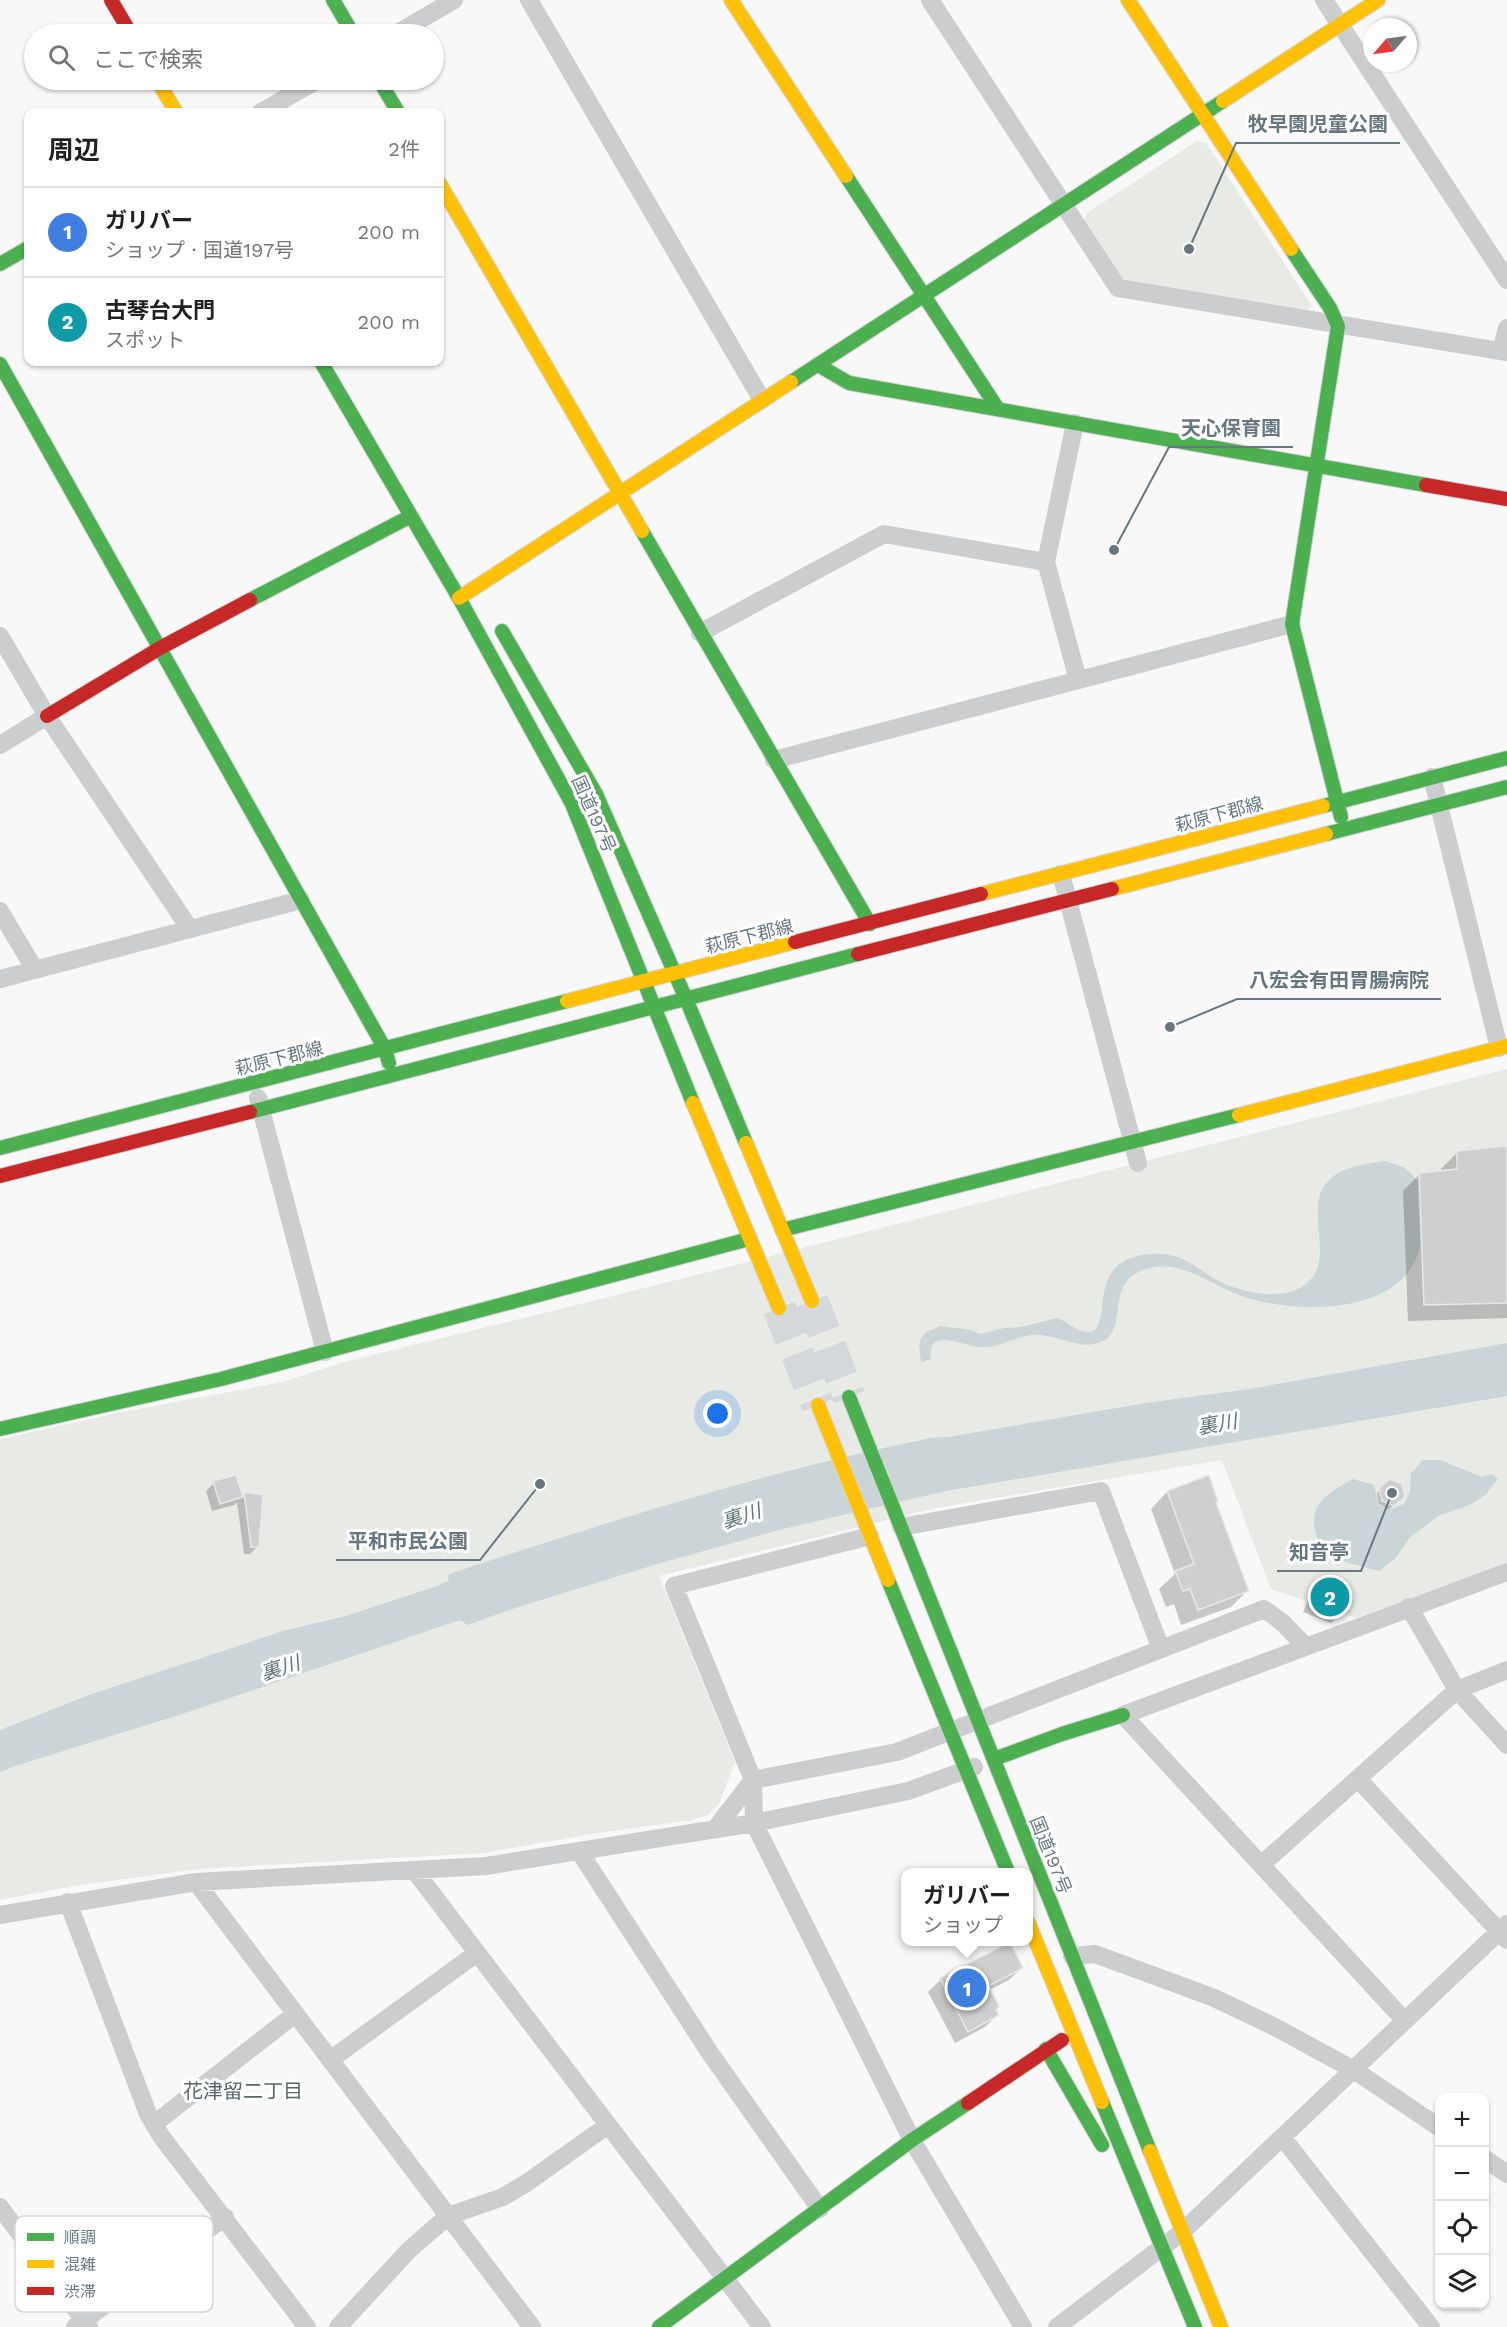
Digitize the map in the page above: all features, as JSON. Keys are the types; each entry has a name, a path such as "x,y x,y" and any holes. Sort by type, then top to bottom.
{"main road":[{"path":"111,0 125,24"},
{"path":"333,0 347,24"},
{"path":"731,0 998,409"},
{"path":"1128,0 1330,308 1338,326 1292,624 1344,829"},
{"path":"459,598 1378,0"},
{"path":"163,90 174,108"},
{"path":"385,90 396,108"},
{"path":"444,191 870,924"},
{"path":"0,264 24,250"},
{"path":"0,364 385,1049 393,1075"},
{"path":"818,365 849,383 1507,499"},
{"name":"国道197号","path":"323,366 459,598 573,804 643,983 779,1308"},
{"path":"47,716 159,648 411,516"},
{"name":"国道197号","path":"495,618 596,794 686,999 812,1301"},
{"name":"萩原下郡線","path":"1,1147 1507,758"},
{"path":"5,1175 1507,787"},
{"path":"782,1230 1503,1047"},
{"path":"0,1429 221,1379 749,1239"},
{"name":"国道197号","path":"849,1397 1221,2327"},
{"path":"818,1405 861,1516 1006,1868"},
{"path":"994,1759 1123,1715"},
{"path":"1033,1932 1195,2327"},
{"path":"659,2327 912,2140 1046,2049 1098,2021"},
{"path":"1046,2049 1162,2248"}],"street":[{"path":"413,24 454,0"},
{"path":"529,0 762,400"},
{"path":"930,0 1118,288 1338,326 1504,351 1507,328"},
{"path":"1324,0 1507,280"},
{"path":"268,108 300,90"},
{"path":"1075,423 1046,562 1078,680"},
{"path":"700,633 884,534 1046,562"},
{"path":"774,760 1292,624"},
{"path":"0,636 47,716 190,929"},
{"path":"0,745 47,716"},
{"path":"1432,777 1503,1047"},
{"path":"1061,874 1138,1162"},
{"path":"0,979 302,900"},
{"path":"0,911 35,970"},
{"path":"254,1083 325,1352"},
{"path":"1,1147 5,1175"},
{"path":"901,1527 1101,1491 1161,1649"},
{"path":"870,1536 674,1586 753,1780 754,1823 912,2140 1023,2327"},
{"path":"1405,2021 1123,1715 1507,1572"},
{"path":"1409,1607 1457,1690 1507,1745"},
{"path":"715,1829 753,1780 897,1752 1264,1609 1283,1623 1305,1646"},
{"path":"1260,1865 1457,1690 1507,1670"},
{"path":"0,1915 196,1882 486,1866 754,1823 908,1791 994,1759"},
{"path":"1057,2327 1182,2232 1405,2021 1504,1932 1358,1779"},
{"path":"579,1851 710,2053 820,2209"},
{"path":"414,1869 762,2327"},
{"path":"196,1882 532,2327"},
{"path":"68,1902 138,2091 154,2124 304,2326"},
{"path":"330,2060 477,1953"},
{"path":"1072,1956 1095,1954 1212,1997 1273,2026 1354,2070 1435,2125"},
{"path":"154,2124 296,2014"},
{"path":"338,2327 409,2250 448,2216 503,2197 608,2125"},
{"path":"1282,2137 1431,2327"},
{"path":"1489,2161 1507,2174"},
{"path":"0,2207 15,2228"},
{"path":"213,2226 225,2217"},
{"path":"83,2324 99,2312"}],"shaded area":[{"path":"1197,141 1206,143 1312,306 1305,313 1134,284 1121,278 1084,221 1087,213"},
{"path":"1507,1069 1507,1562 1356,1618 1271,1589 1222,1460 936,1508 659,1576 735,1762 719,1804 708,1815 692,1820 597,1833 484,1853 198,1869 73,1886 0,1900 0,1439 122,1412 282,1382 344,1362"}],"water":[{"path":"1386,1161 1405,1168 1418,1181 1420,1246 1411,1269 1395,1285 1373,1297 1348,1304 1322,1307 1270,1303 1237,1294 1178,1268 1154,1267 1136,1273 1126,1283 1120,1294 1113,1330 1107,1339 1087,1345 1048,1336 1032,1335 986,1347 940,1340 934,1343 931,1349 931,1359 921,1362 919,1345 921,1338 927,1332 940,1326 972,1330 980,1334 1057,1318 1082,1331 1090,1332 1097,1327 1101,1317 1105,1290 1110,1276 1119,1264 1136,1256 1162,1254 1178,1257 1219,1281 1251,1292 1275,1294 1297,1290 1306,1284 1316,1272 1320,1258 1318,1210 1320,1195 1327,1182 1347,1169"},
{"name":"裏川","path":"1507,1343 1507,1396 946,1491 783,1529 657,1564 468,1625 460,1620 182,1714 0,1772 0,1730 89,1695 283,1631 346,1616 437,1586 448,1581 449,1574 688,1499 809,1466 931,1438 1146,1403 1249,1389"},
{"path":"1423,1460 1440,1460 1482,1477 1492,1474 1498,1479 1485,1495 1470,1505 1440,1515 1410,1537 1395,1559 1379,1571 1345,1562 1322,1552 1314,1526 1317,1507 1322,1500 1353,1479 1374,1485 1379,1505 1391,1509 1404,1504 1410,1491 1411,1473"}],"building":[{"path":"1507,1146 1507,1303 1424,1305 1419,1173 1457,1169 1457,1151"},
{"path":"236,1475 243,1497 220,1504 213,1481"},
{"path":"1209,1475 1218,1501 1216,1502 1249,1591 1198,1610 1190,1589 1183,1591 1175,1571 1194,1564 1167,1491"},
{"path":"1390,1479 1402,1484 1405,1497 1394,1506 1382,1501 1379,1488"},
{"path":"244,1492 263,1495 259,1547 251,1547"},
{"path":"1319,1579 1350,1591 1341,1616 1310,1604"},
{"path":"1002,1946 1012,1946 1023,1968 988,1986 999,2006 996,2010 999,2015 968,2032 940,1978"}],"tunnel":[{"path":"812,1301 849,1397"},
{"path":"779,1308 818,1405"}],"traffic: fast":[{"path":"333,0 347,24"},
{"path":"385,90 396,108"},
{"path":"791,382 1223,101"},
{"path":"846,176 998,409"},
{"path":"1291,249 1330,308 1338,326 1292,624 1341,817"},
{"path":"0,264 24,250"},
{"path":"0,364 385,1049 389,1063"},
{"path":"818,365 849,383 1426,485"},
{"path":"323,366 459,598 572,804 693,1103"},
{"path":"250,600 411,516"},
{"path":"642,531 870,924"},
{"path":"502,631 596,794 746,1143"},
{"path":"1323,806 1507,758"},
{"path":"1326,834 1507,787"},
{"path":"250,1112 858,954"},
{"path":"0,1148 567,1001"},
{"path":"782,1230 1239,1115"},
{"path":"0,1429 221,1379 749,1239"},
{"path":"849,1397 1150,2151"},
{"path":"888,1580 1006,1868"},
{"path":"994,1759 1123,1715"},
{"path":"1046,2049 1102,2145"},
{"path":"1102,2102 1195,2327"},
{"path":"659,2327 912,2140 968,2103"}],"traffic: slow":[{"path":"731,0 846,176"},
{"path":"1128,0 1291,249"},
{"path":"1223,101 1378,0"},
{"path":"163,90 174,108"},
{"path":"444,191 642,531"},
{"path":"459,598 791,382"},
{"path":"981,894 1323,806"},
{"path":"1112,889 1326,834"},
{"path":"567,1001 795,942"},
{"path":"1239,1115 1507,1046"},
{"path":"693,1103 779,1308"},
{"path":"746,1143 812,1301"},
{"path":"818,1405 888,1580"},
{"path":"1033,1934 1102,2102"},
{"path":"1150,2151 1221,2327"}],"traffic: jam":[{"path":"111,0 125,24"},
{"path":"1426,485 1507,499"},
{"path":"47,716 160,648 250,600"},
{"path":"858,954 1112,889"},
{"path":"795,942 981,894"},
{"path":"0,1176 250,1112"},
{"path":"968,2103 1062,2040"}],"place":[{"name":"牧早園児童公園","path":"1189,249"},
{"name":"天心保育園","path":"1114,550"},
{"name":"八宏会有田胃腸病院","path":"1170,1027"},
{"name":"平和市民公園","path":"540,1484"},
{"name":"知音亭","path":"1392,1493"},
{"name":"古琴台大門","path":"1330,1597"},
{"name":"ガリバー","path":"967,1988"}],"district":[{"name":"花津留二丁目","path":"243,2091"}]}
